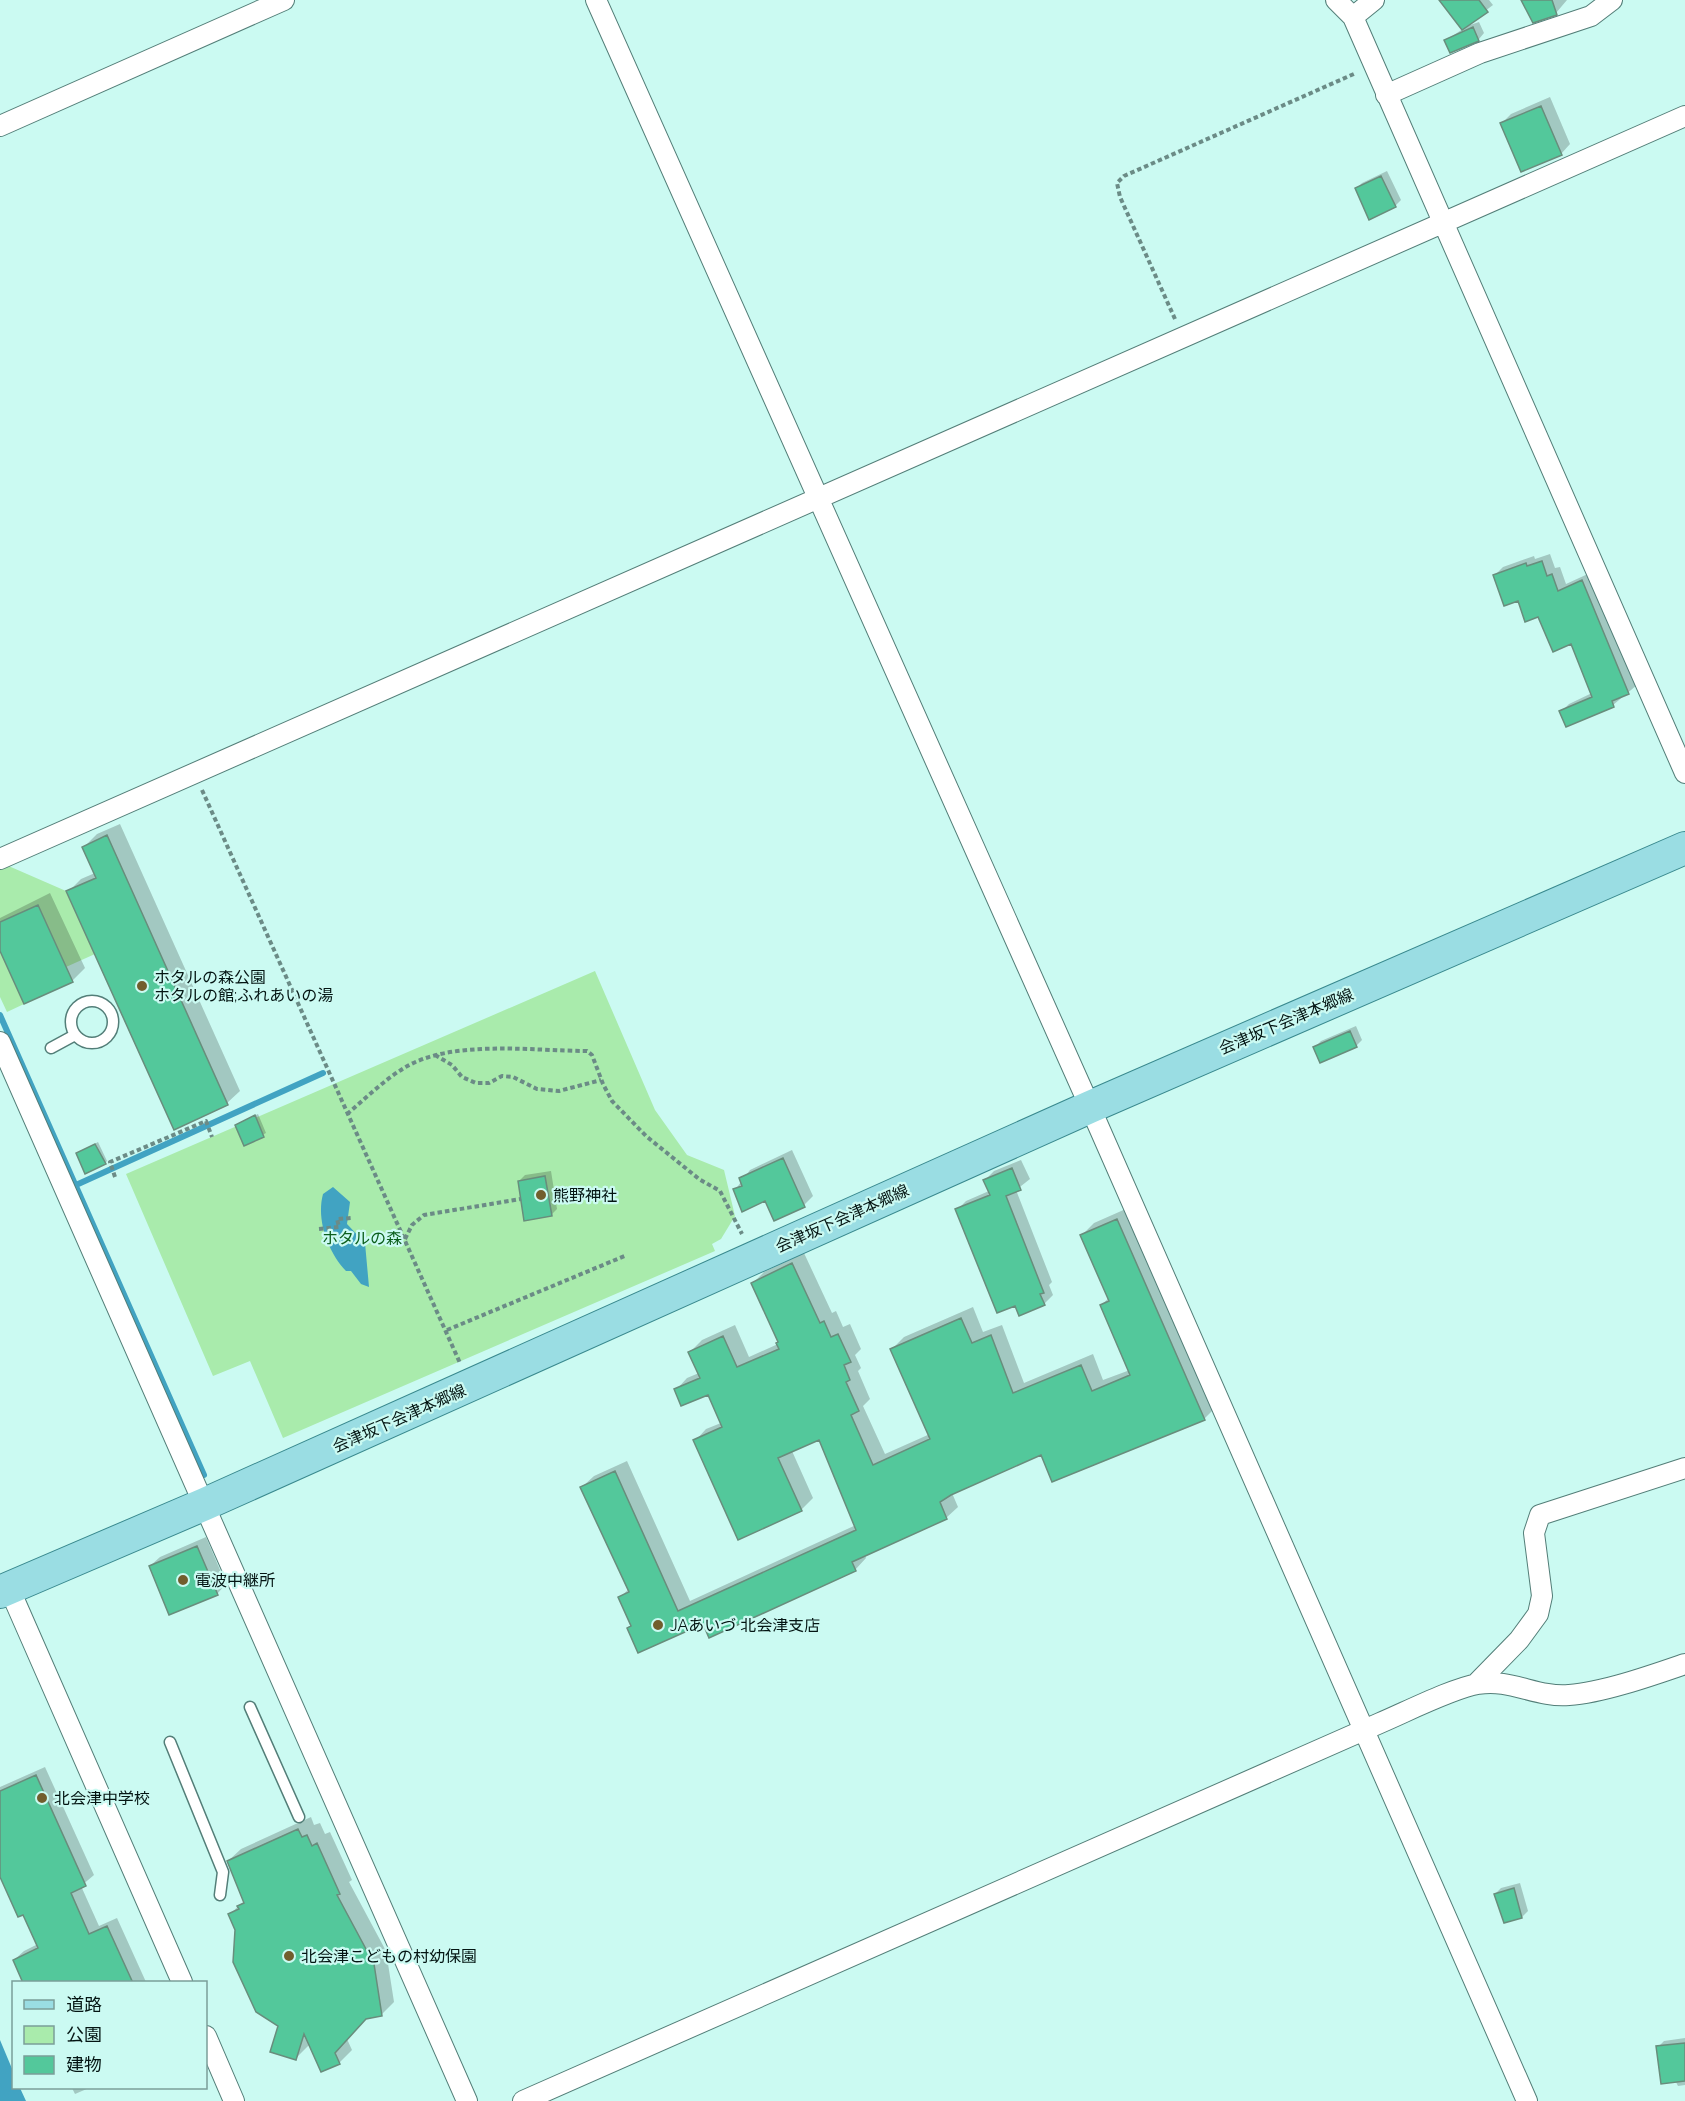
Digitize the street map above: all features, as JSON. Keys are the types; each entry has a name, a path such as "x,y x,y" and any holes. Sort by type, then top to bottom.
{"main road":[{"name":"会津坂下会津本郷線","path":"4,1590 205,1504 1090,1107 1685,848"}],"street":[{"path":"0,126 284,0"},
{"path":"596,0 1090,1107 1527,2101"},
{"path":"1336,0 1353,17 1685,773"},
{"path":"1353,17 1374,0"},
{"path":"1386,95 1480,53 1591,16 1612,0"},
{"path":"0,859 1685,116"},
{"path":"0,1042 467,2101"},
{"path":"1476,1684 1519,1640 1538,1614 1542,1596 1534,1533 1540,1515 1685,1468"},
{"path":"4,1590 181,1981"},
{"path":"523,2101 1363,1731 1476,1684 1499,1682 1538,1693 1569,1696 1646,1678 1685,1664"},
{"path":"207,2038 234,2101"}],"lane":[{"path":"96,1001 109,1010 113,1020 112,1028 104,1040 88,1044 75,1035 72,1018 74,1011 80,1005 96,1001"},
{"path":"51,1048 75,1035"},
{"path":"250,1707 298,1817"},
{"path":"170,1742 223,1872 220,1894"}],"path":[{"path":"1183,336 1120,197 1117,183 1124,176 1373,65"},
{"path":"194,773 447,1330 469,1386"},
{"path":"347,1114 404,1068 435,1054 513,1050 587,1052 592,1055 612,1101 646,1136 699,1179 720,1191 754,1258"},
{"path":"435,1054 452,1065 462,1077 476,1083 489,1083 502,1076 513,1077 537,1089 559,1090 601,1080"},
{"path":"115,1178 110,1162 206,1121 212,1137"},
{"path":"405,1239 412,1225 424,1215 520,1199"},
{"path":"319,1229 339,1227 337,1220 352,1218"},
{"path":"447,1330 627,1255"}],"green space":[{"path":"4,864 66,891 95,954 66,967 38,905 0,922 0,867"},
{"path":"0,951 24,1004 7,1012 0,997"},
{"name":"ホタルの森","path":"595,971 655,1110 687,1155 724,1170 735,1216 721,1239 712,1244 715,1251 283,1438 250,1361 213,1376 126,1174"}],"water":[{"path":"333,1187 350,1202 347,1224 365,1243 369,1287 361,1284 351,1271 346,1271 334,1255 325,1235 321,1204 323,1194"},
{"path":"0,2040 12,2069 12,2089 20,2089 26,2101 0,2101"}],"building":[{"path":"1439,0 1479,0 1488,12 1462,30"},
{"path":"1521,0 1552,0 1557,15 1533,23"},
{"path":"1473,27 1479,41 1450,53 1444,40"},
{"path":"1541,106 1562,155 1521,172 1500,123"},
{"path":"1381,176 1396,207 1369,220 1355,188"},
{"path":"1542,561 1547,576 1552,574 1558,591 1582,580 1629,694 1612,701 1614,707 1566,727 1559,711 1592,697 1571,644 1553,652 1538,617 1525,622 1518,601 1504,606 1493,575 1526,563 1527,566"},
{"name":"ホタルの森公園 ホタルの館;ふれあいの湯","path":"107,835 228,1105 174,1130 66,891 96,878 82,847"},
{"path":"38,905 73,982 24,1004 0,951 0,922"},
{"path":"1350,1031 1357,1047 1320,1063 1313,1047"},
{"path":"255,1115 264,1137 244,1146 235,1125"},
{"path":"95,1144 106,1164 85,1174 76,1153"},
{"path":"783,1158 805,1207 774,1221 765,1201 742,1212 733,1189 742,1186 739,1178"},
{"path":"1012,1168 1021,1190 1006,1196 1044,1293 1040,1294 1045,1305 1019,1316 1015,1306 997,1313 955,1209 990,1195 983,1180"},
{"name":"熊野神社","path":"545,1176 552,1216 524,1221 518,1181"},
{"path":"1117,1219 1205,1420 1052,1482 1041,1455 951,1495 940,1502 947,1519 852,1562 856,1571 709,1638 703,1624 638,1653 627,1628 631,1626 618,1597 629,1592 580,1487 615,1471 678,1611 856,1530 819,1440 778,1458 802,1511 738,1540 693,1440 722,1427 708,1395 681,1406 674,1389 700,1378 688,1352 723,1336 737,1367 779,1349 776,1343 778,1342 751,1283 792,1263 820,1323 824,1321 831,1337 838,1334 851,1362 844,1365 850,1380 846,1382 859,1411 851,1415 873,1465 930,1439 890,1349 961,1318 972,1343 991,1335 1013,1393 1081,1365 1092,1391 1130,1375 1100,1305 1109,1301 1080,1235"},
{"name":"電波中継所","path":"197,1546 218,1595 169,1615 149,1566"},
{"path":"36,1775 86,1886 71,1893 89,1934 107,1926 132,1981 22,1981 13,1960 38,1948 23,1915 18,1917 0,1877 0,1791"},
{"path":"298,1829 302,1837 307,1835 312,1846 317,1843 340,1894 337,1895 374,1964 382,2016 366,2019 335,2053 340,2064 321,2072 304,2034 296,2060 270,2052 278,2026 256,2012 233,1962 235,1930 228,1914 239,1909 237,1906 244,1903 227,1861"},
{"path":"1514,1888 1522,1918 1504,1923 1494,1894"},
{"path":"1685,2043 1685,2081 1661,2084 1656,2046"}],"waterway":[{"path":"0,1015 204,1475"},
{"path":"76,1185 323,1073"}],"place":[{"name":"ホタルの森公園 ホタルの館;ふれあいの湯","path":"142,986"},
{"name":"熊野神社","path":"541,1195"},
{"name":"電波中継所","path":"183,1580"},
{"name":"JAあいづ 北会津支店","path":"658,1625"},
{"name":"北会津中学校","path":"42,1798"},
{"name":"北会津こどもの村幼保園","path":"289,1956"}]}
